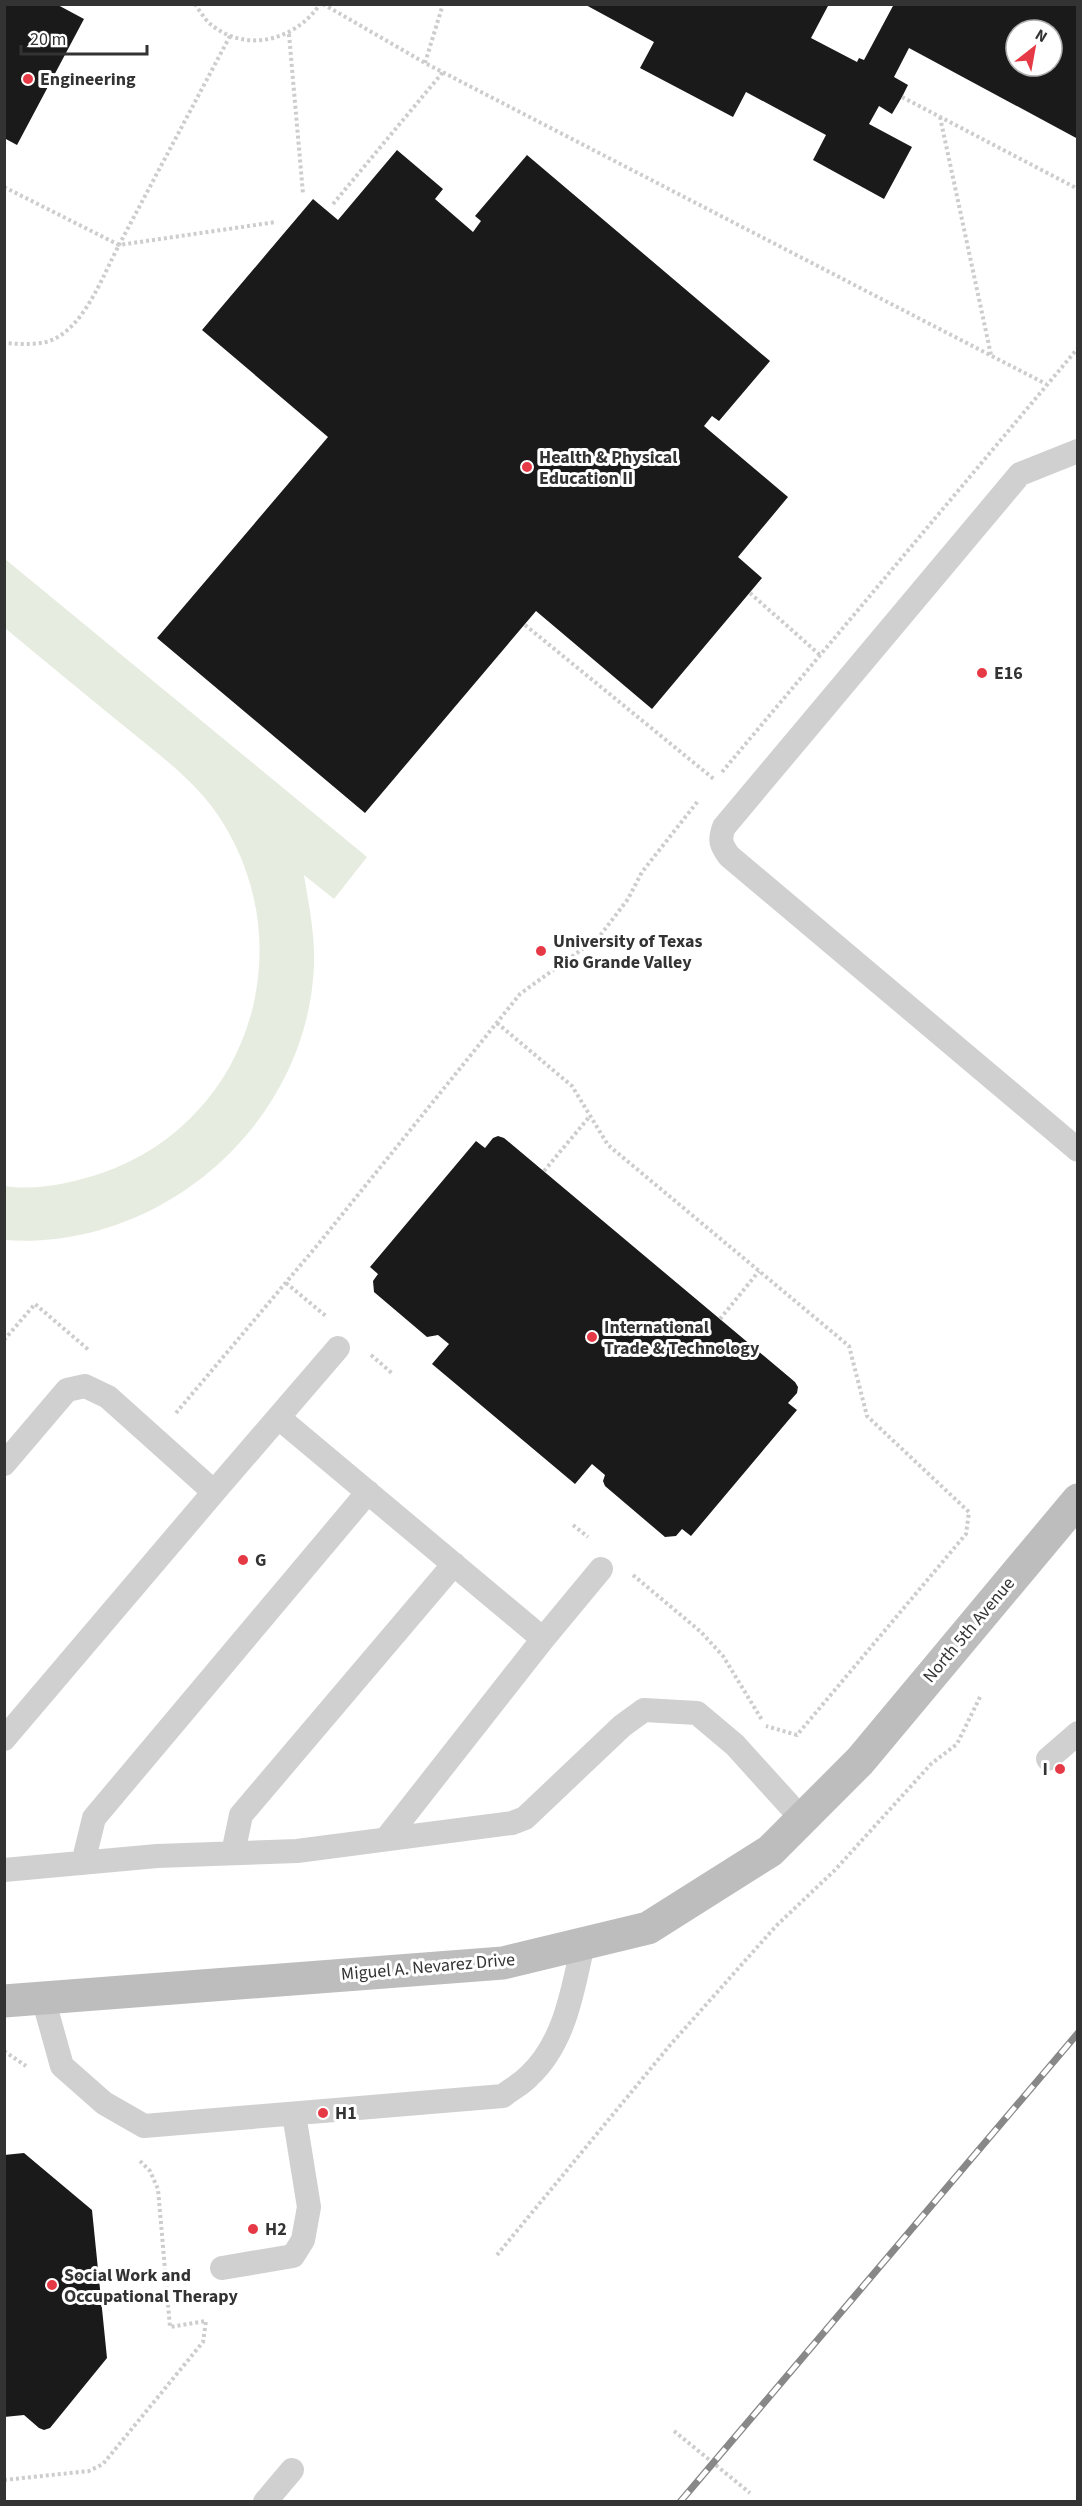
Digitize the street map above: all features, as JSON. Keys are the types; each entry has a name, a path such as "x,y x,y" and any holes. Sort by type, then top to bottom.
{"street":[{"name":"North 5th Avenue","path":"860,1761 1077,1500"},
{"name":"Miguel A. Nevarez Drive","path":"4,2001 502,1963 648,1928 770,1851 860,1761"}],"lane":[{"path":"1077,451 1020,474 724,827 720,836 721,844 729,856 1077,1150"},
{"path":"4,1740 338,1348"},
{"path":"4,1464 67,1390 85,1386 108,1397 214,1492"},
{"path":"279,1418 543,1639"},
{"path":"83,1863 94,1818 368,1492"},
{"path":"233,1853 241,1815 454,1564"},
{"path":"386,1839 601,1569"},
{"path":"4,1870 157,1856 297,1851 512,1823 525,1818 622,1726 644,1710 697,1713 735,1745 802,1819"},
{"path":"1048,1759 1077,1733"},
{"path":"43,1998 62,2066 104,2103 144,2126 503,2096 530,2076 552,2045 570,2005 583,1944"},
{"path":"222,2268 293,2256 303,2240 309,2206 294,2114"},
{"path":"265,2502 292,2470"}],"path":[{"path":"195,4 209,23 230,36 250,41 270,40 289,34 302,26 322,4 425,63 1046,384"},
{"path":"425,63 443,4"},
{"path":"289,34 303,194"},
{"path":"4,343 45,342 63,335 76,324 230,36"},
{"path":"333,204 443,72"},
{"path":"902,98 1077,189"},
{"path":"940,117 991,356"},
{"path":"4,187 119,245 276,222"},
{"path":"708,789 1077,348"},
{"path":"750,593 820,655"},
{"path":"525,625 715,780"},
{"path":"170,1420 320,1242 520,994 599,937 628,899 642,872 700,798"},
{"path":"497,1023 572,1086 608,1145 849,1346 867,1416 969,1512 966,1534 796,1735 765,1726 723,1656 701,1632 628,1571"},
{"path":"544,1171 590,1116"},
{"path":"720,1318 759,1271"},
{"path":"573,1525 591,1540"},
{"path":"497,2255 671,2044 776,1926 835,1870 931,1764 957,1744 980,1697"},
{"path":"4,2051 31,2070"},
{"path":"4,2480 89,2471 103,2464 203,2342 206,2321 170,2327 158,2189 150,2171 138,2158"},
{"path":"674,2431 750,2493"}],"shaded area":[{"path":"5,559 367,857 334,899 304,875 314,954 305,1023 285,1077 255,1125 216,1166 170,1200 118,1224 63,1238 5,1240 5,1186 54,1185 102,1173 152,1149 193,1115 225,1074 247,1028 258,977 258,925 247,873 223,823 202,795 164,759 5,628"}],"building":[{"name":"Engineering","path":"4,4 56,4 84,19 17,145 4,138"},
{"path":"584,4 829,4 811,38 857,62 859,58 864,60 894,4 1078,4 1078,139 909,48 894,77 908,85 902,97 892,114 879,106 869,124 912,147 884,199 813,160 826,135 746,92 733,117 640,68 654,42"},
{"name":"Health & Physical Education II","path":"397,150 443,189 435,199 473,232 481,221 475,216 527,155 770,361 719,421 712,416 704,426 788,497 738,557 762,578 652,709 536,611 365,813 157,638 328,437 202,330 313,199 338,220"},
{"name":"International Trade & Technology","path":"498,1136 504,1138 795,1382 798,1387 797,1393 788,1403 797,1410 691,1536 682,1529 676,1536 665,1537 605,1486 603,1481 605,1475 592,1464 575,1484 432,1364 449,1344 438,1335 427,1337 374,1292 373,1281 378,1274 370,1267 476,1141 485,1148 493,1138"},
{"name":"Social Work and Occupational Therapy","path":"24,2153 92,2210 107,2358 50,2428 44,2430 24,2415 4,2417 4,2155"}],"railway":[{"path":"680,2502 1078,2033"}],"place":[{"name":"Engineering","path":"28,79"},
{"name":"Health & Physical Education II","path":"527,467"},
{"name":"E16","path":"982,673"},
{"name":"University of Texas Rio Grande Valley","path":"541,951"},
{"name":"International Trade & Technology","path":"592,1337"},
{"name":"G","path":"243,1560"},
{"name":"I","path":"1060,1769"},
{"name":"H1","path":"323,2113"},
{"name":"H2","path":"253,2229"},
{"name":"Social Work and Occupational Therapy","path":"52,2285"}]}
